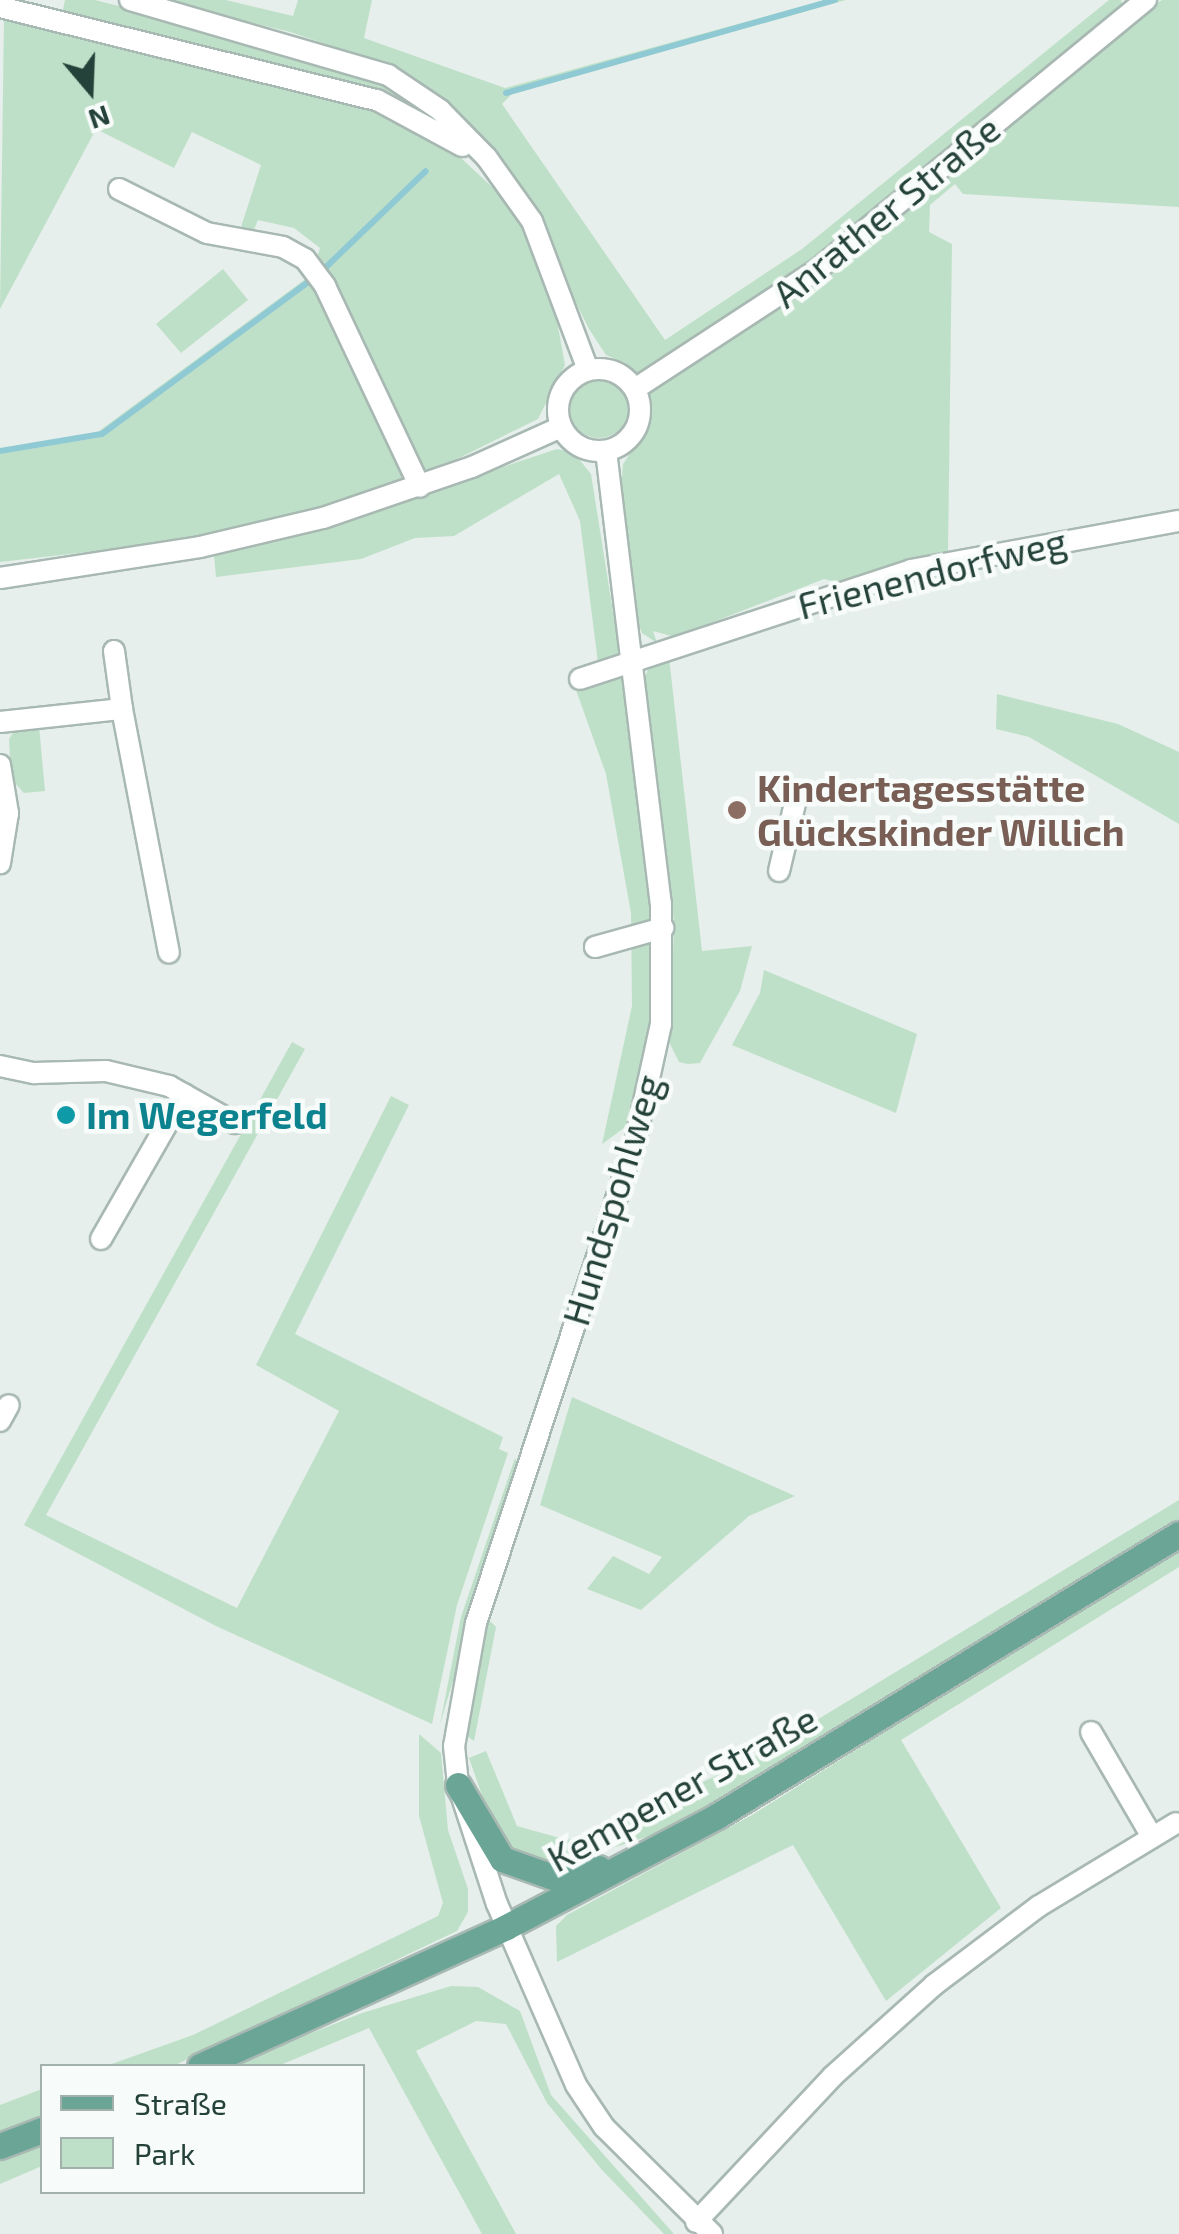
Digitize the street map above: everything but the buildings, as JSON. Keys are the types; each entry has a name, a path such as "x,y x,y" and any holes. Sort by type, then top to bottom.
{"main road":[{"name":"Kempener Straße","path":"204,2064 506,1928 717,1816 1179,1534"},
{"path":"458,1785 502,1860 553,1878 607,1865 717,1816"},
{"path":"0,2146 40,2131"}],"street":[{"path":"130,0 388,74 440,110 496,171 532,222 588,370"},
{"path":"1111,0 1125,16"},
{"name":"Anrather Straße","path":"635,389 817,270 1146,0"},
{"path":"15,6 377,100 442,131 496,171"},
{"path":"119,190 206,233 283,247 305,260 325,286 420,486"},
{"path":"588,370 614,372 635,389 637,427 606,451 581,447 561,428 562,394 588,370"},
{"path":"0,578 27,570 250,537 420,486 561,428"},
{"name":"Hundspohlweg","path":"606,451 663,928 661,1024 645,1106 476,1623 456,1727 458,1785 506,1928 576,2085 604,2128 704,2228"},
{"name":"Frienendorfweg","path":"580,679 911,570 1179,521"},
{"path":"0,568 27,570"},
{"path":"114,651 169,953"},
{"path":"0,722 122,709"},
{"path":"0,765 8,813 0,863"},
{"path":"779,871 797,795"},
{"path":"595,947 663,928"},
{"path":"0,1066 34,1073 106,1072 184,1094 235,1122"},
{"path":"101,1239 184,1094"},
{"path":"1090,1732 1152,1837"},
{"path":"704,2228 906,2008 1018,1920 1176,1823"}],"green space":[{"path":"65,0 95,0 287,49 389,82 434,117 376,91 283,65 62,14"},
{"path":"158,0 226,0 293,16 298,0 372,0 364,38 505,88 825,0 846,0 512,94 502,104 665,340 802,249 1109,0 1121,0 1128,24 1162,0 1179,0 1179,207 963,194 955,184 930,205 929,232 952,244 948,553 841,583 824,579 675,637 653,631 657,643 642,633 635,615 621,491 623,464 643,434 648,404 626,363 606,355 589,329 516,181 491,149 385,64 290,32"},
{"path":"4,18 378,108 446,144 506,200 526,231 553,299 565,365 538,419 431,472 313,512 175,542 0,562 0,454 101,437 99,431 311,275 320,248 294,228 258,220 253,232 240,230 261,165 192,132 174,168 96,129 0,309"},
{"path":"223,269 248,300 181,353 156,324"},
{"path":"599,380 619,389 628,409 619,429 599,438 579,429 570,409 579,389"},
{"path":"557,449 574,453 591,474 620,656 598,663 580,521 559,474 454,536 415,538 361,559 216,577 214,555 311,531"},
{"path":"669,657 702,951 752,946 740,991 700,1063 688,1064 679,1062 670,1044 674,922 644,681 648,669"},
{"path":"622,672 653,903 653,1014 631,1123 602,1144 632,1006 631,913 606,774 576,690"},
{"path":"997,694 1118,724 1179,752 1179,824 1029,737 996,729"},
{"path":"39,726 45,791 24,793 11,779 9,739 14,731"},
{"path":"764,970 917,1034 896,1113 732,1045 760,993"},
{"path":"292,1042 305,1049 46,1515 237,1608 339,1411 256,1365 391,1096 409,1105 295,1334 503,1437 499,1449 508,1453 457,1605 432,1724 216,1626 24,1525"},
{"path":"572,1397 795,1496 749,1516 641,1610 587,1589 613,1556 649,1574 662,1557 540,1505"},
{"path":"515,1458 518,1465 440,1724 461,1617"},
{"path":"1179,1500 1179,1523 809,1751 664,1831 552,1868 499,1844 469,1758 486,1751 517,1826 567,1840 611,1828 769,1749"},
{"path":"1179,1548 1179,1567 901,1740 1001,1908 886,2001 793,1845 557,1962 556,1926 567,1915 752,1815"},
{"path":"486,1623 496,1627 474,1741 468,1737 468,1709"},
{"path":"419,1734 441,1753 448,1830 468,1889 468,1912 457,1931 177,2064 112,2064 193,2035 438,1916 443,1903 419,1816"},
{"path":"451,1986 478,1987 520,2011 551,2095 674,2234 664,2234 602,2170 547,2103 506,2024 476,2021 416,2051 516,2234 482,2234 369,2028 283,2064 233,2064 362,2013"},
{"path":"40,2090 40,2120 0,2136 0,2105"},
{"path":"40,2143 40,2167 0,2184 0,2158"}],"waterway":[{"path":"506,93 835,0"},
{"path":"324,269 426,171"},
{"path":"0,451 102,434 311,280"}],"place":[{"name":"Kindertagesstätte Glückskinder Willich","path":"737,810"},
{"name":"Im Wegerfeld","path":"66,1115"}]}
